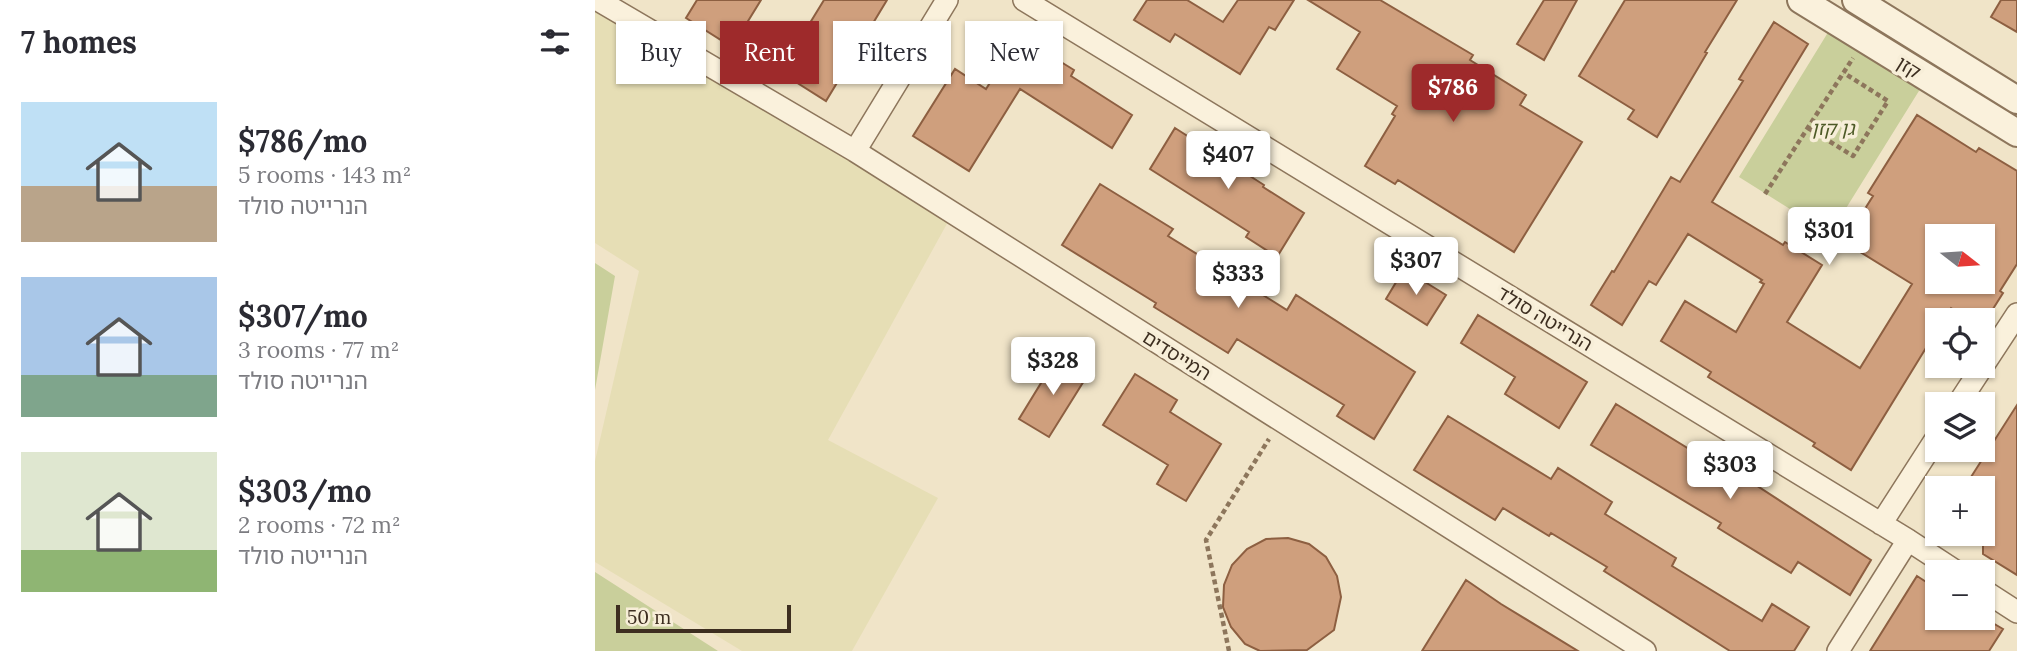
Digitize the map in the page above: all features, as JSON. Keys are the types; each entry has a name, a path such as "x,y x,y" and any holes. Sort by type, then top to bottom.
{"street":[{"name":"המייסדים","path":"597,0 855,151 1645,651"},
{"path":"855,151 947,0"},
{"name":"הנרייטה סולד","path":"1024,0 1939,560"},
{"name":"קזן","path":"1801,0 2017,133"},
{"name":"קזן","path":"1856,0 2017,100"},
{"path":"1966,392 2017,314"},
{"path":"1881,524 1925,456"},
{"path":"1838,651 1908,540"},
{"path":"1995,598 2017,612"}],"path":[{"path":"1765,194 1865,40"},
{"path":"1808,128 1853,156 1888,101 1843,73"},
{"path":"1229,651 1206,540 1280,420"}],"shaded area":[{"path":"595,9 616,22 616,84 706,84 706,75 949,220 828,440 938,498 852,651 742,651 595,562 595,461 639,271 595,243"}],"green space":[{"name":"גן קזן","path":"1835,21 1927,78 1830,234 1739,177"},
{"path":"595,263 615,276 595,390"},
{"path":"595,572 718,651 595,651"}],"building":[{"path":"697,0 761,0 748,21 720,21 720,39 706,31 706,21 691,21 686,18"},
{"path":"824,0 887,0 874,21 833,21 833,84 836,84 826,101 799,84 819,84 819,21 811,21"},
{"path":"1147,0 1187,0 1223,22 1238,0 1294,0 1275,30 1269,27 1240,74 1175,34 1170,42 1134,20"},
{"path":"1308,0 1380,0 1473,55 1470,60 1526,95 1520,105 1582,142 1514,252 1398,180 1395,184 1365,166 1395,116 1392,114 1397,106 1337,69 1360,32"},
{"path":"1544,0 1577,0 1544,60 1517,44"},
{"path":"1625,0 1737,0 1657,137 1628,119 1634,110 1579,76"},
{"path":"2001,0 2017,0 2017,32 1991,17"},
{"path":"1774,22 1808,44 1712,202 1822,265 1787,322 1860,368 1912,284 1844,242 1873,196 1868,193 1917,115 1976,152 1979,148 2017,171 2017,264 2000,291 2003,293 1994,308 1925,308 1925,350 1851,470 1813,446 1815,443 1708,377 1711,372 1661,341 1685,301 1736,332 1764,284 1760,282 1762,280 1688,234 1656,285 1649,281 1622,325 1591,305 1671,177 1680,182 1743,81 1739,79"},
{"path":"1063,63 1074,70 1071,76 1132,115 1112,148 1020,89 969,171 913,136 946,84 951,84 951,75 955,69 965,75 965,84 978,84 986,89 989,84 1063,84"},
{"path":"1175,128 1304,213 1277,257 1246,237 1249,232 1150,169"},
{"path":"1100,184 1173,229 1168,236 1287,310 1296,295 1415,372 1374,439 1337,416 1344,405 1237,339 1228,353 1154,307 1156,303 1062,245"},
{"path":"1404,269 1446,295 1427,325 1386,299"},
{"path":"1478,315 1587,382 1559,428 1505,394 1515,377 1461,343"},
{"path":"1057,357 1087,376 1049,437 1019,419"},
{"path":"1135,374 1177,400 1170,412 1221,444 1186,501 1157,484 1168,465 1103,425"},
{"path":"1616,404 1746,484 1748,480 1871,560 1850,595 1798,562 1791,573 1718,528 1721,523 1591,445"},
{"path":"2017,405 2017,575 1983,554 1983,546 1995,546 1995,476 1972,476 1981,462 1995,462 1995,439"},
{"path":"1448,416 1551,479 1558,468 1612,502 1605,514 1676,558 1672,566 1762,621 1772,604 1809,627 1794,651 1730,651 1604,571 1607,567 1551,533 1549,536 1503,508 1495,520 1414,470"},
{"path":"1288,538 1309,544 1326,557 1337,576 1341,597 1334,630 1307,650 1260,651 1245,644 1231,627 1223,607 1224,585 1232,565 1247,549 1266,539"},
{"path":"1917,576 1925,581 1925,630 1995,630 1995,624 2003,629 1989,651 1870,651"},
{"path":"1466,580 1501,604 1578,651 1422,651"}]}
